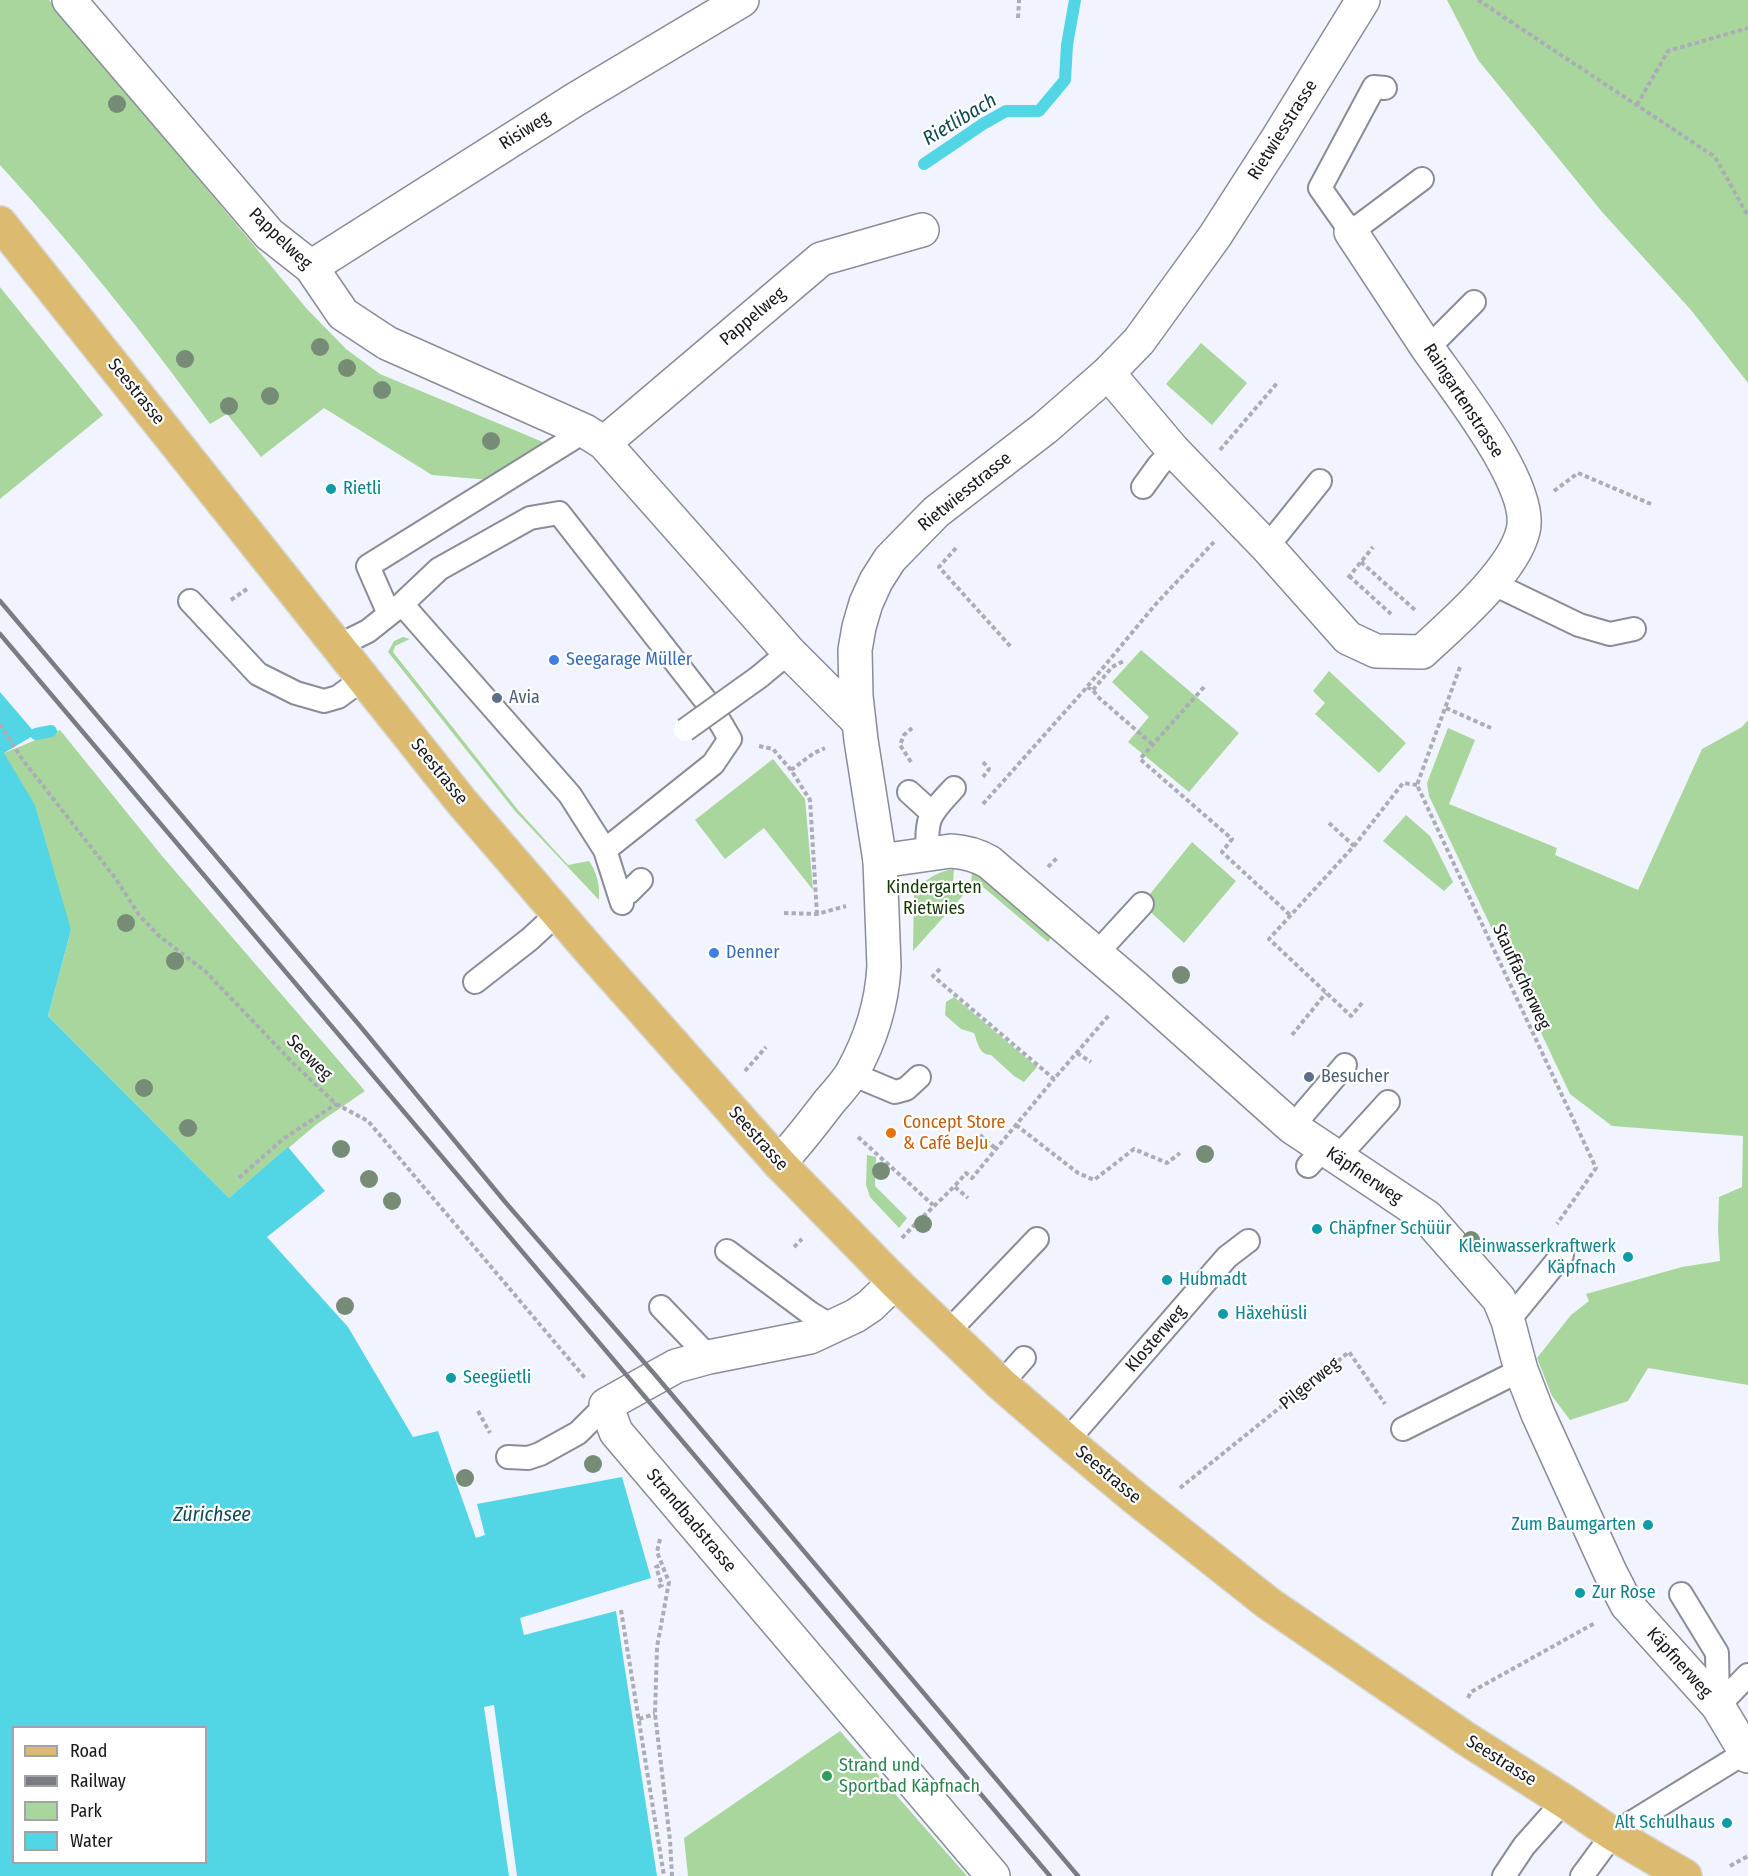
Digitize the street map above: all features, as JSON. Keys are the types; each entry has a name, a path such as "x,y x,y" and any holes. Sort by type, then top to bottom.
{"main road":[{"name":"Seestrasse","path":"0,224 461,801 557,914 778,1163 947,1333 1067,1441 1268,1603 1465,1738 1613,1834 1685,1876"}],"street":[{"name":"Pappelweg","path":"69,0 270,234 311,267 343,314 387,342 594,437 789,651 858,721"},
{"name":"Risiweg","path":"311,267 576,99 742,0"},
{"name":"Rietwiesstrasse","path":"778,1163 800,1141 852,1074 875,1017 883,982 880,861 858,721 855,650 866,603 876,581 890,559 936,512 1045,428 1108,373 1139,341 1215,236 1363,0"},
{"name":"Pappelweg","path":"594,437 821,260 922,230"},
{"name":"Raingartenstrasse","path":"1108,373 1173,450 1266,547 1348,638 1376,651 1422,652 1492,583 1516,549 1524,530 1524,512 1520,496 1493,442 1351,232"},
{"name":"Käpfnerweg","path":"880,861 963,852 989,862 1134,986 1292,1127 1323,1158 1427,1217 1499,1299 1508,1321 1521,1370 1538,1413 1610,1572 1628,1605 1718,1706 1747,1754"},
{"path":"606,1405 676,1366 709,1357 810,1337 855,1316 870,1306 895,1282"},
{"name":"Strandbadstrasse","path":"606,1405 616,1432 993,1876"}],"lane":[{"name":"Raingartenstrasse","path":"1351,232 1320,188 1374,87 1385,88"},
{"path":"1351,232 1422,179"},
{"path":"1428,348 1474,302"},
{"path":"594,437 368,566 395,609 570,795 631,892"},
{"path":"1143,487 1173,450"},
{"path":"1266,547 1320,481"},
{"path":"338,645 368,631 439,569 530,518 559,513 713,710 730,739 713,764 605,850"},
{"path":"1492,583 1579,625 1610,634 1634,630"},
{"path":"190,601 258,674 296,693 324,701 338,697 364,678"},
{"path":"685,730 759,677 789,651"},
{"path":"928,854 927,835 931,812 954,788"},
{"path":"909,792 931,812"},
{"path":"1096,954 1142,904"},
{"path":"475,982 530,939 557,914"},
{"path":"1292,1127 1345,1065"},
{"path":"852,1074 895,1092 906,1089 919,1077"},
{"path":"1323,1158 1388,1102"},
{"path":"947,1333 1037,1239"},
{"name":"Klosterweg","path":"1067,1441 1227,1257 1248,1240"},
{"path":"727,1251 810,1313 833,1327"},
{"path":"1508,1321 1562,1255"},
{"path":"661,1307 709,1357"},
{"path":"1001,1384 1024,1358"},
{"path":"1403,1429 1521,1370"},
{"path":"508,1457 528,1458 540,1454 578,1433 606,1405"},
{"path":"1681,1594 1717,1653 1718,1706"},
{"path":"1718,1706 1748,1676"},
{"path":"1582,1876 1613,1834 1747,1754"},
{"path":"1504,1876 1524,1846 1564,1801"}],"path":[{"path":"1018,18 1019,0"},
{"path":"1478,0 1714,157 1748,216"},
{"path":"1637,105 1668,51 1748,28"},
{"path":"1198,475 1278,382"},
{"path":"1553,492 1578,473 1651,504"},
{"path":"987,799 1087,687 1155,605 1216,540"},
{"path":"960,543 939,567 1011,647"},
{"path":"1373,547 1349,576 1397,619"},
{"path":"1361,562 1417,612 1411,619"},
{"path":"1093,690 1112,667 1124,661"},
{"path":"1362,1003 1351,1016 1269,939 1354,846 1403,783 1416,785 1461,665"},
{"path":"1087,687 1152,744"},
{"path":"1204,687 1140,759 1232,839 1222,852 1290,915"},
{"path":"1446,708 1491,728"},
{"name":"Seeweg","path":"0,724 22,759 116,879 139,915 159,936 205,971 290,1060 336,1104 368,1121 606,1405"},
{"path":"773,749 791,770 810,800 817,914"},
{"path":"791,770 814,753"},
{"path":"983,762 989,769 985,776"},
{"name":"Stauffacherweg","path":"1416,785 1596,1168 1552,1230"},
{"path":"1329,823 1354,846"},
{"path":"1049,867 1057,858"},
{"path":"784,913 817,914 850,905"},
{"path":"940,969 933,976 1054,1078"},
{"path":"900,1240 933,1205 955,1187 966,1173 972,1178 1054,1078 1134,986"},
{"path":"1292,1035 1326,993"},
{"path":"743,1074 766,1047"},
{"path":"1077,1053 1091,1062"},
{"path":"239,1178 283,1139 336,1104"},
{"path":"1016,1125 1078,1173 1094,1180 1134,1149 1167,1163 1180,1153"},
{"path":"980,1135 996,1149"},
{"path":"858,1137 933,1205"},
{"path":"955,1187 968,1198"},
{"path":"794,1247 802,1238"},
{"name":"Pilgerweg","path":"1179,1490 1349,1352 1403,1429"},
{"path":"672,1876 655,1714 657,1647 669,1582 661,1565 657,1546 680,1509"},
{"path":"658,1587 662,1585 656,1567 661,1565"},
{"path":"1467,1700 1471,1692 1628,1605"},
{"path":"621,1610 664,1876"},
{"path":"639,1719 655,1714"},
{"path":"1730,1866 1748,1856"}],"green space":[{"path":"0,0 49,0 307,309 346,349 380,374 550,445 490,480 432,475 324,408 261,457 227,414 210,424 108,292 0,165"},
{"path":"1447,0 1748,0 1748,383 1691,310 1603,213 1478,60"},
{"path":"0,287 103,415 0,499"},
{"path":"1201,343 1247,383 1212,425 1166,384"},
{"path":"403,637 410,639 395,646 393,652 518,810 568,865 589,861 597,879 599,900 515,811 388,652 394,641"},
{"path":"1141,650 1239,733 1189,792 1128,742 1149,717 1112,682"},
{"path":"1329,671 1406,743 1379,773 1315,714 1325,703 1313,691"},
{"path":"1748,720 1748,1385 1648,1368 1628,1401 1570,1420 1552,1396 1537,1358 1571,1315 1589,1301 1586,1294 1682,1267 1720,1261 1719,1197 1742,1187 1743,1136 1612,1126 1570,1094 1429,796 1427,783 1448,728 1475,740 1449,804 1557,848 1555,855 1638,890 1702,749 1742,727"},
{"path":"60,730 162,856 365,1091 317,1124 229,1198 48,1016 71,930 4,753"},
{"path":"773,759 805,799 813,890 764,828 725,859 695,820"},
{"path":"1406,815 1430,836 1453,882 1444,891 1383,841"},
{"path":"1192,842 1236,881 1184,943 1142,904"},
{"name":"Kindergarten Rietwies","path":"954,869 953,885 971,886 972,870 990,882 1052,936 1048,942 976,881 913,951 914,892 932,877"},
{"path":"954,997 1037,1067 1024,1082 991,1055 981,1051 974,1033 961,1029 945,1015 946,1002"},
{"path":"867,1155 876,1157 875,1186 907,1218 899,1228 870,1197 866,1185"},
{"name":"Strand und Sportbad Käpfnach","path":"840,1731 967,1876 688,1876 684,1838"}],"water":[{"name":"Zürichsee","path":"0,692 36,734 4,753 35,805 71,930 48,1016 229,1198 288,1147 325,1191 267,1237 348,1327 413,1437 438,1431 476,1538 485,1535 477,1504 622,1477 651,1578 520,1618 524,1635 616,1611 657,1876 0,1876"}],"pier":[{"path":"494,1705 517,1876 509,1876 484,1707"}],"waterway":[{"name":"Rietlibach","path":"924,164 1006,111 1039,111 1065,80 1067,45 1075,0"},
{"name":"Rietlibach","path":"36,734 51,731"}],"railway":[{"path":"0,601 360,1026 506,1203 657,1377 1078,1876"},
{"path":"0,634 1050,1876"}],"place":[{"name":"Rietli","path":"331,489"},
{"name":"Seegarage Müller","path":"554,660"},
{"name":"Avia","path":"497,698"},
{"name":"Denner","path":"714,953"},
{"name":"Besucher","path":"1309,1077"},
{"name":"Concept Store & Café BeJu","path":"891,1133"},
{"name":"Chäpfner Schüür","path":"1317,1229"},
{"name":"Kleinwasserkraftwerk Käpfnach","path":"1628,1257"},
{"name":"Hubmadt","path":"1167,1280"},
{"name":"Häxehüsli","path":"1223,1314"},
{"name":"Seegüetli","path":"451,1378"},
{"name":"Zum Baumgarten","path":"1648,1525"},
{"name":"Zur Rose","path":"1580,1593"},
{"name":"Strand und Sportbad Käpfnach","path":"827,1776"},
{"name":"Alt Schulhaus","path":"1727,1823"}]}
